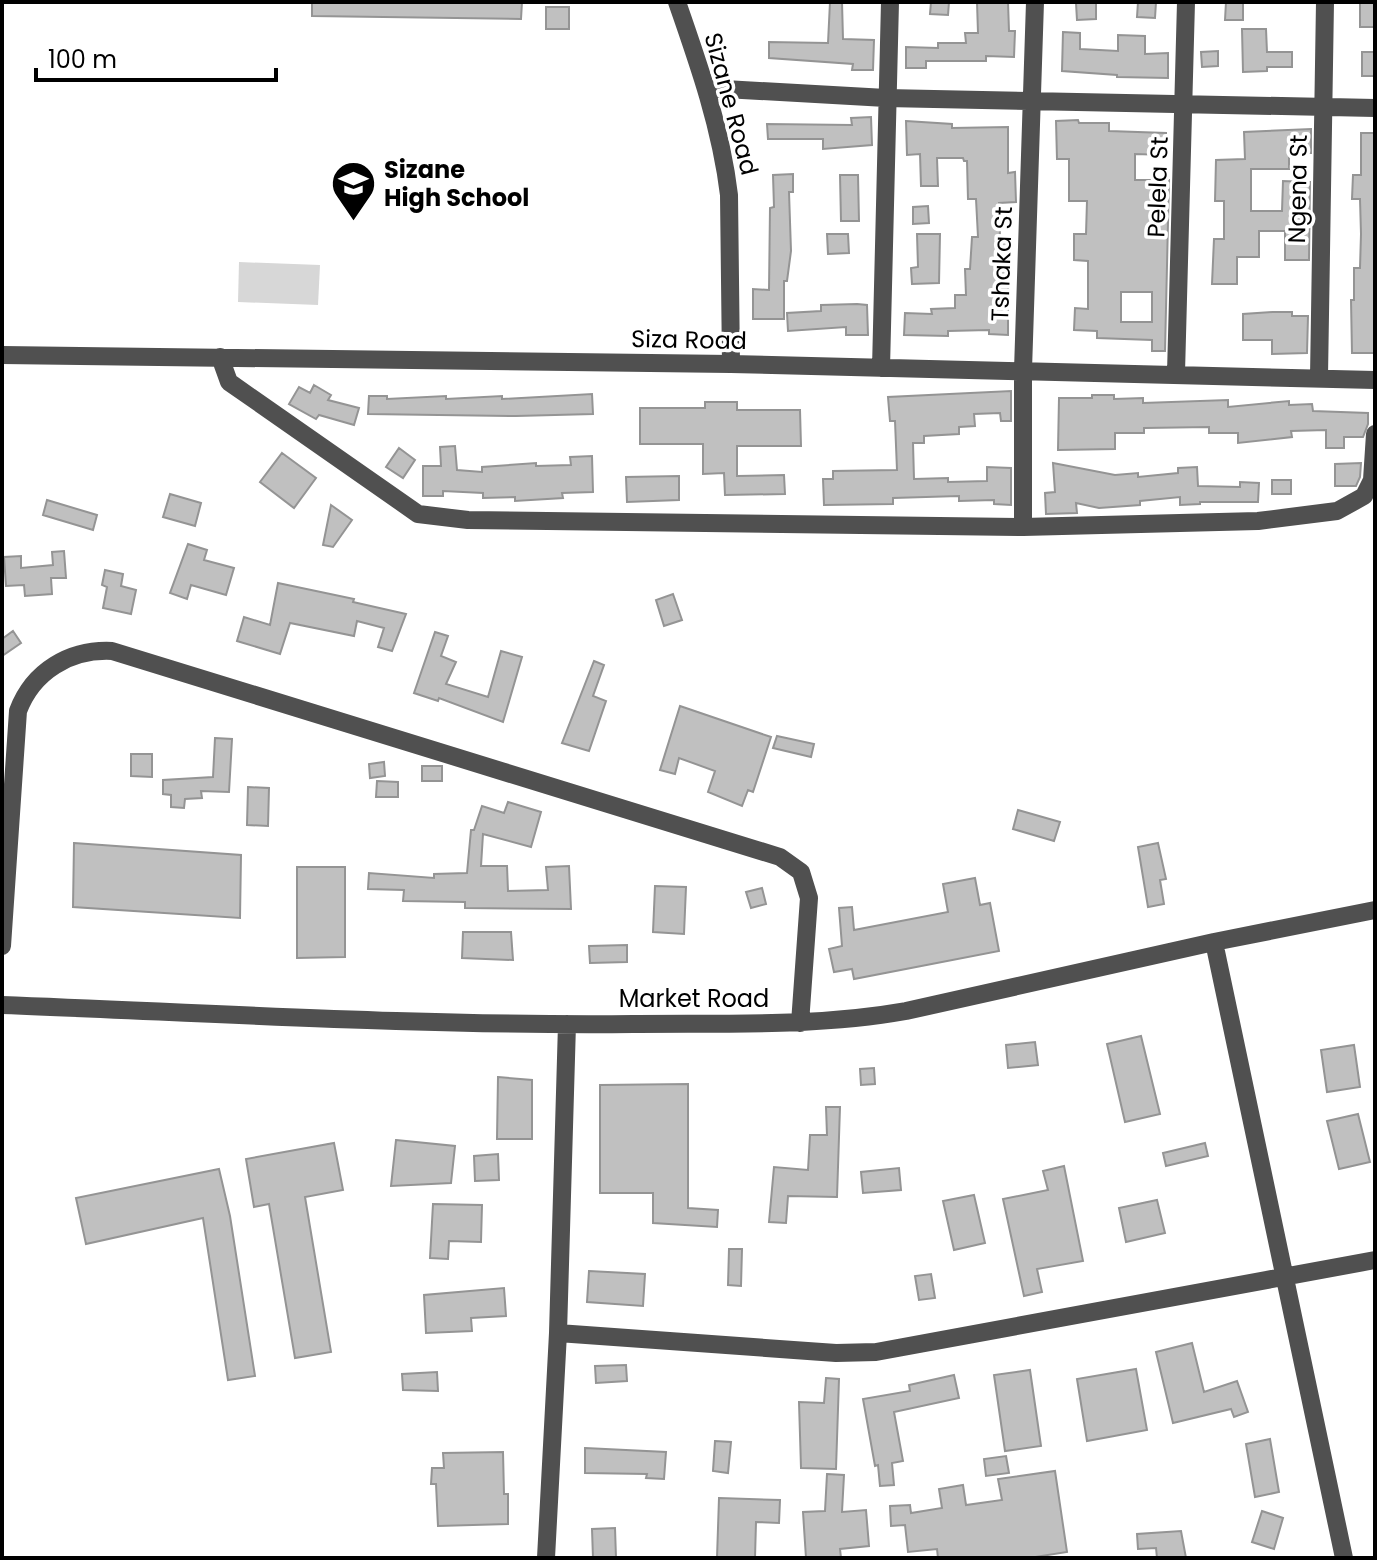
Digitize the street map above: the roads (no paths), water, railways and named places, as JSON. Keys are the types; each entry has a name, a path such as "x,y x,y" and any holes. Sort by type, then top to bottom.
{"street":[{"name":"Sizane Road","path":"677,2 707,88 721,143 729,195 731,364"},
{"path":"881,368 890,2"},
{"name":"Tshaka St","path":"1023,527 1023,370 1035,2"},
{"name":"Pelela St","path":"1176,373 1186,2"},
{"name":"Ngena St","path":"1319,377 1325,2"},
{"path":"707,88 886,98 1375,108"},
{"name":"Siza Road","path":"2,355 731,364 1375,380"},
{"path":"220,357 229,382 418,514 468,520 1023,527 1258,521 1337,511 1364,496 1369,489 1375,434"},
{"path":"2,946 18,711 35,683 66,659 80,653 112,651 780,857 801,872 809,898 800,1023"},
{"name":"Market Road","path":"2,1005 567,1024 800,1023 906,1011 1214,942 1375,910"},
{"path":"1214,942 1344,1558"},
{"path":"546,1558 558,1333 567,1024"},
{"path":"558,1333 836,1353 876,1352 1375,1260"}],"place":[{"name":"Sizane High School","path":"353,223"}]}
